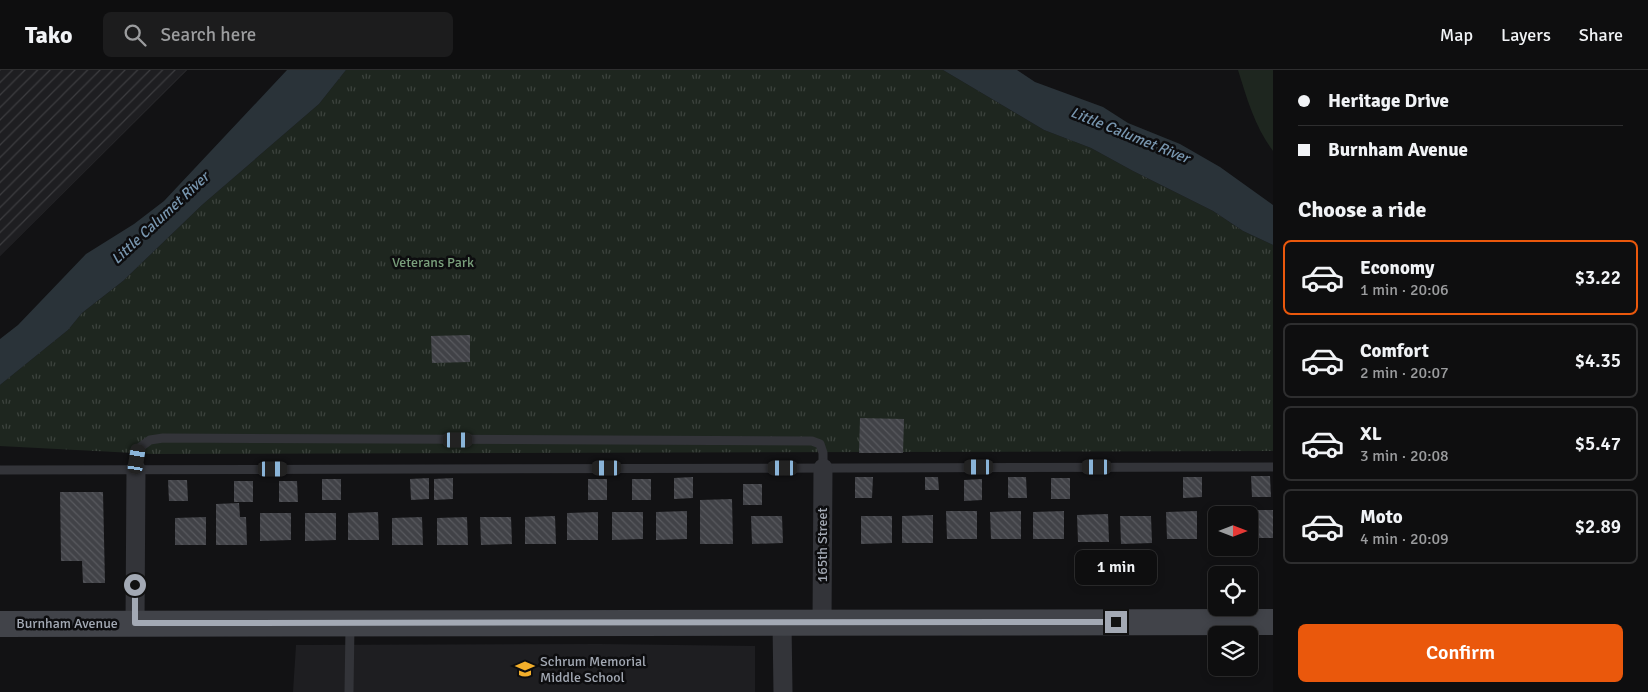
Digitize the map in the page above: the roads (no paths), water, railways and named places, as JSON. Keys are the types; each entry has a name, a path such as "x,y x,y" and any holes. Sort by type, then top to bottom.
{"main road":[{"name":"Burnham Avenue","path":"0,624 1273,622"}],"street":[{"name":"165th Street","path":"822,623 823,468"},
{"path":"135,623 136,469"},
{"path":"782,623 783,692"}],"lane":[{"path":"136,469 139,448 150,440 163,438 812,441 820,444 823,453 823,468"},
{"path":"0,470 1273,466"},
{"path":"349,692 350,623"}],"water":[{"name":"Little Calumet River","path":"287,70 346,70 319,104 202,205 123,281 82,313 68,330 0,385 0,339 18,325 86,254 134,224 164,201"},
{"name":"Little Calumet River","path":"943,70 1017,70 1035,82 1103,107 1128,123 1180,144 1220,167 1273,205 1273,245 1243,231 1213,211 1091,148 1044,130"}],"place":[{"name":"Schrum Memorial Middle School","path":"525,669"}],"park label":[{"name":"Veterans Park","path":"433,262"}]}
